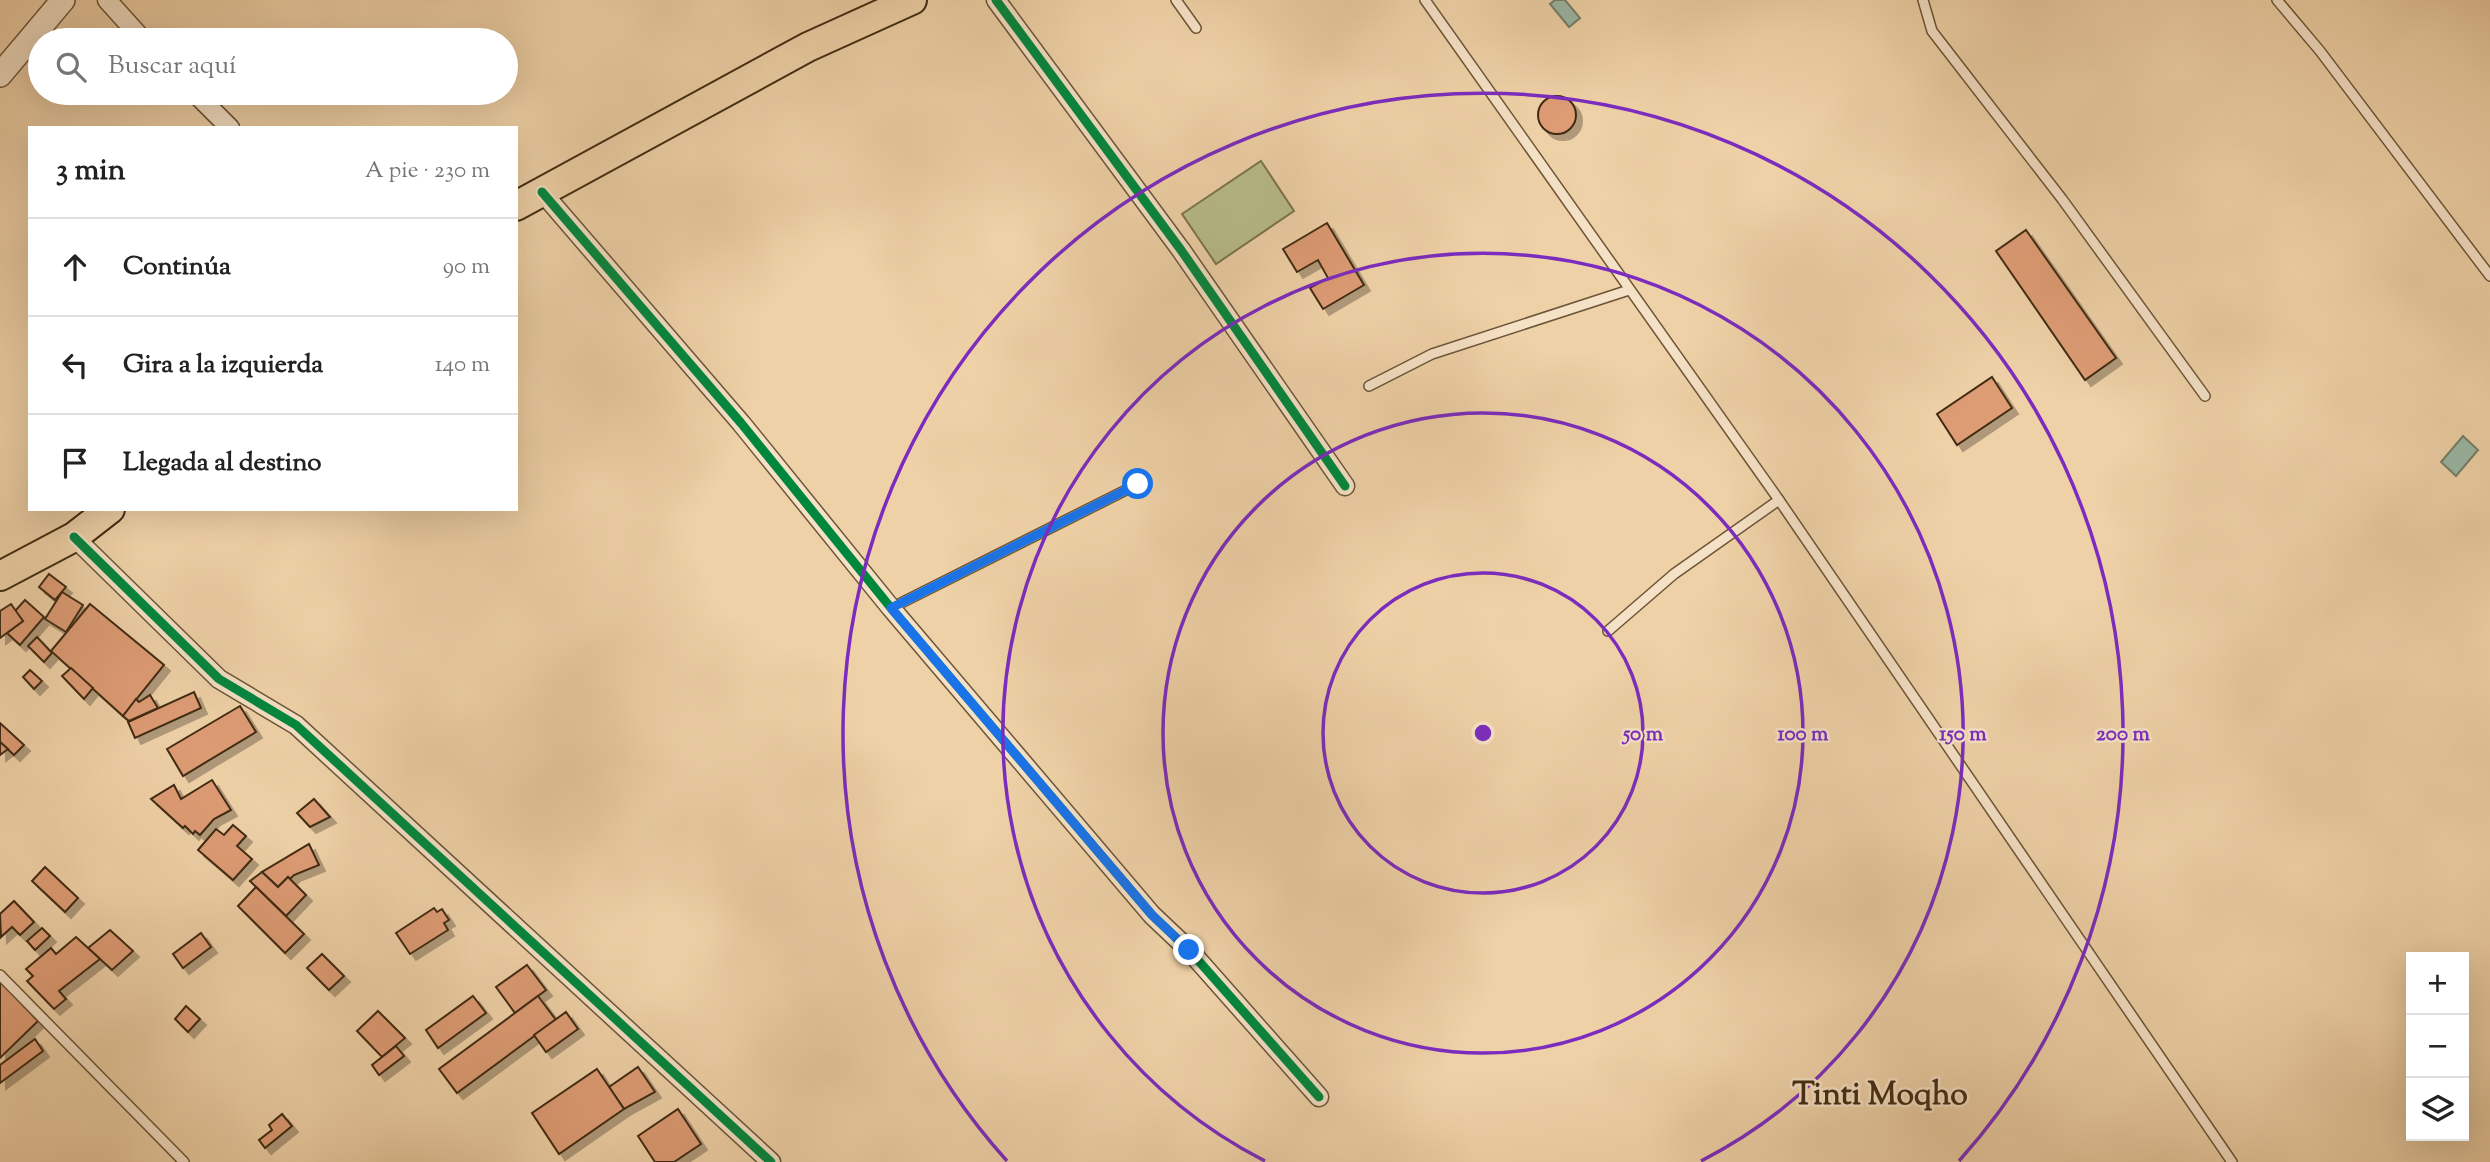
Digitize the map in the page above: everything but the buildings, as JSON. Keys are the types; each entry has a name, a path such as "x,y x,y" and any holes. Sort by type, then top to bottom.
{"main road":[{"path":"518,205 808,47 912,0"},
{"path":"0,576 74,537 107,511"}],"street":[{"path":"39,28 62,0"},
{"path":"107,0 132,28"},
{"path":"996,0 1181,250 1345,486"},
{"path":"0,75 28,41"},
{"path":"207,105 228,126"},
{"path":"542,192 741,423 891,608 1152,915 1189,950 1319,1097"},
{"path":"74,537 219,679 296,725 771,1162"}],"lane":[{"path":"1176,0 1196,28"},
{"path":"1425,0 1779,500 2232,1162"},
{"path":"1923,0 1933,31 2062,199 2206,396"},
{"path":"2277,0 2320,51 2490,276"},
{"path":"1369,386 1432,354 1629,290"},
{"path":"891,608 1138,484"},
{"path":"1608,631 1674,575 1779,500"},
{"path":"0,975 184,1162"}],"green space":[{"path":"1261,161 1294,211 1216,264 1182,214"}],"shaded area":[{"path":"1555,0 1565,0 1580,18 1569,27 1550,4"},
{"path":"2463,436 2478,450 2456,476 2441,462"}],"cycle path":[{"path":"996,0 1181,250 1345,486"},
{"path":"542,192 741,423 891,608 1152,915 1189,950 1319,1097"},
{"path":"74,537 219,679 296,725 771,1162"}],"district":[{"name":"Tinti Moqho","path":"1880,1093"}],"route":[{"path":"1138,484 891,608 1152,915 1189,950"}]}
